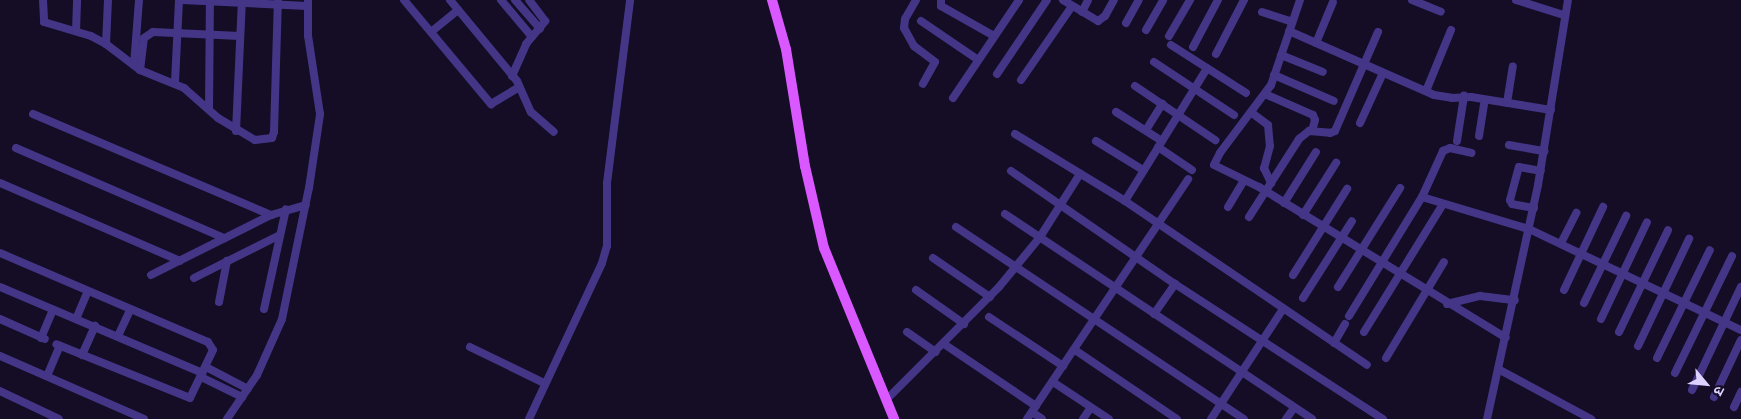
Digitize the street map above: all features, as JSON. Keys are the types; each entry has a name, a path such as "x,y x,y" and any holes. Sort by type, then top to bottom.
{"main road":[{"path":"772,0 786,49 816,219 839,289 894,419"}],"street":[{"path":"43,0 44,22 76,31 106,44 140,70 175,82 236,131 255,140 272,138 274,132 278,2"},
{"path":"76,31 77,0"},
{"path":"106,44 108,0"},
{"path":"134,65 138,0"},
{"path":"175,82 180,0 308,3 308,36 320,114 319,137 310,188 282,319 271,348 248,388 227,419"},
{"path":"404,0 490,104 519,87"},
{"path":"450,0 512,76 531,112 554,132"},
{"path":"501,0 532,37"},
{"path":"515,0 540,29"},
{"path":"512,76 532,37 540,29 544,19 529,0"},
{"path":"529,419 544,383 602,263 607,246 607,183 630,0"},
{"path":"916,0 905,19 904,28 914,46 935,62 923,84"},
{"path":"941,0 941,6 994,36"},
{"path":"953,98 977,59 1019,0"},
{"path":"997,74 1047,0"},
{"path":"1063,0 1082,12 1102,20 1114,0"},
{"path":"1082,12 1088,0"},
{"path":"1126,23 1140,0"},
{"path":"1146,30 1163,0"},
{"path":"1169,36 1190,0"},
{"path":"1193,46 1218,0"},
{"path":"1216,54 1244,0"},
{"path":"1300,0 1274,76 1265,94 1214,163 1217,168 1266,191 1361,252 1506,338"},
{"path":"1412,0 1441,12"},
{"path":"1516,0 1538,3 1564,15"},
{"path":"1487,419 1534,208 1551,110 1564,15 1568,0"},
{"path":"208,110 210,1"},
{"path":"236,131 242,2"},
{"path":"1316,43 1333,2"},
{"path":"1021,80 1072,6"},
{"path":"431,32 458,10"},
{"path":"1262,12 1292,22"},
{"path":"921,21 977,59"},
{"path":"1426,91 1451,30"},
{"path":"1289,31 1442,98 1464,96 1551,110"},
{"path":"1248,217 1299,139 1312,131 1330,134 1336,131 1378,32"},
{"path":"140,70 142,44 148,34 177,33 240,36"},
{"path":"1171,45 1246,93"},
{"path":"1281,55 1323,72"},
{"path":"1154,62 1234,115"},
{"path":"1507,103 1513,66"},
{"path":"1125,201 1207,68"},
{"path":"1360,124 1383,73"},
{"path":"1274,76 1334,101"},
{"path":"1135,86 1215,140"},
{"path":"1265,94 1313,115 1315,120 1312,131"},
{"path":"1457,141 1464,96"},
{"path":"1479,136 1485,100"},
{"path":"1146,130 1162,104"},
{"path":"1116,112 1146,130 1192,170"},
{"path":"1252,112 1268,125 1270,146 1264,168 1271,183"},
{"path":"34,114 271,215"},
{"path":"1015,134 1125,201 1283,310 1367,365"},
{"path":"1096,141 1143,170"},
{"path":"1509,145 1544,151"},
{"path":"16,148 224,238"},
{"path":"1349,316 1422,197 1445,149 1470,153"},
{"path":"1284,203 1316,152"},
{"path":"1303,215 1336,163"},
{"path":"1534,208 1512,204 1510,200 1519,167 1541,171"},
{"path":"1010,171 1175,284 1380,418"},
{"path":"887,399 964,324 1016,267 1040,236 1080,174"},
{"path":"1032,413 1188,180"},
{"path":"1228,207 1244,180"},
{"path":"0,183 180,261"},
{"path":"1293,274 1347,188"},
{"path":"1338,287 1400,188"},
{"path":"1422,197 1529,229 1644,282 1741,330"},
{"path":"1364,332 1443,204"},
{"path":"151,276 271,215 286,209 306,205"},
{"path":"1564,290 1603,207"},
{"path":"264,309 286,209"},
{"path":"1562,243 1576,213"},
{"path":"1005,214 1312,419"},
{"path":"1584,303 1626,216"},
{"path":"1303,298 1352,221"},
{"path":"1600,318 1647,222"},
{"path":"956,227 1244,419"},
{"path":"1619,332 1668,230"},
{"path":"194,278 280,235"},
{"path":"1638,346 1689,239"},
{"path":"1657,358 1710,250"},
{"path":"0,253 211,345 212,350 193,396 186,398 58,345 47,376"},
{"path":"1675,373 1732,256"},
{"path":"933,258 990,297"},
{"path":"219,302 227,261"},
{"path":"1386,358 1444,262"},
{"path":"1154,314 1175,284"},
{"path":"0,287 203,372 248,388"},
{"path":"1692,390 1741,287"},
{"path":"916,290 964,324"},
{"path":"76,318 88,292"},
{"path":"1447,304 1480,296 1515,300"},
{"path":"0,319 43,338 54,310"},
{"path":"118,336 130,310"},
{"path":"1211,419 1283,310"},
{"path":"989,317 1064,366"},
{"path":"1334,343 1345,324"},
{"path":"82,355 95,326"},
{"path":"907,332 936,352"},
{"path":"1714,397 1741,340"},
{"path":"944,344 1042,419"},
{"path":"470,346 544,383"},
{"path":"1075,350 1177,419"},
{"path":"0,356 144,419"},
{"path":"1498,369 1591,419"},
{"path":"203,372 242,397"},
{"path":"1053,382 1109,419"},
{"path":"0,391 59,419"},
{"path":"1734,407 1741,392"},
{"path":"1083,419 1091,407"},
{"path":"1286,419 1294,408"}]}
